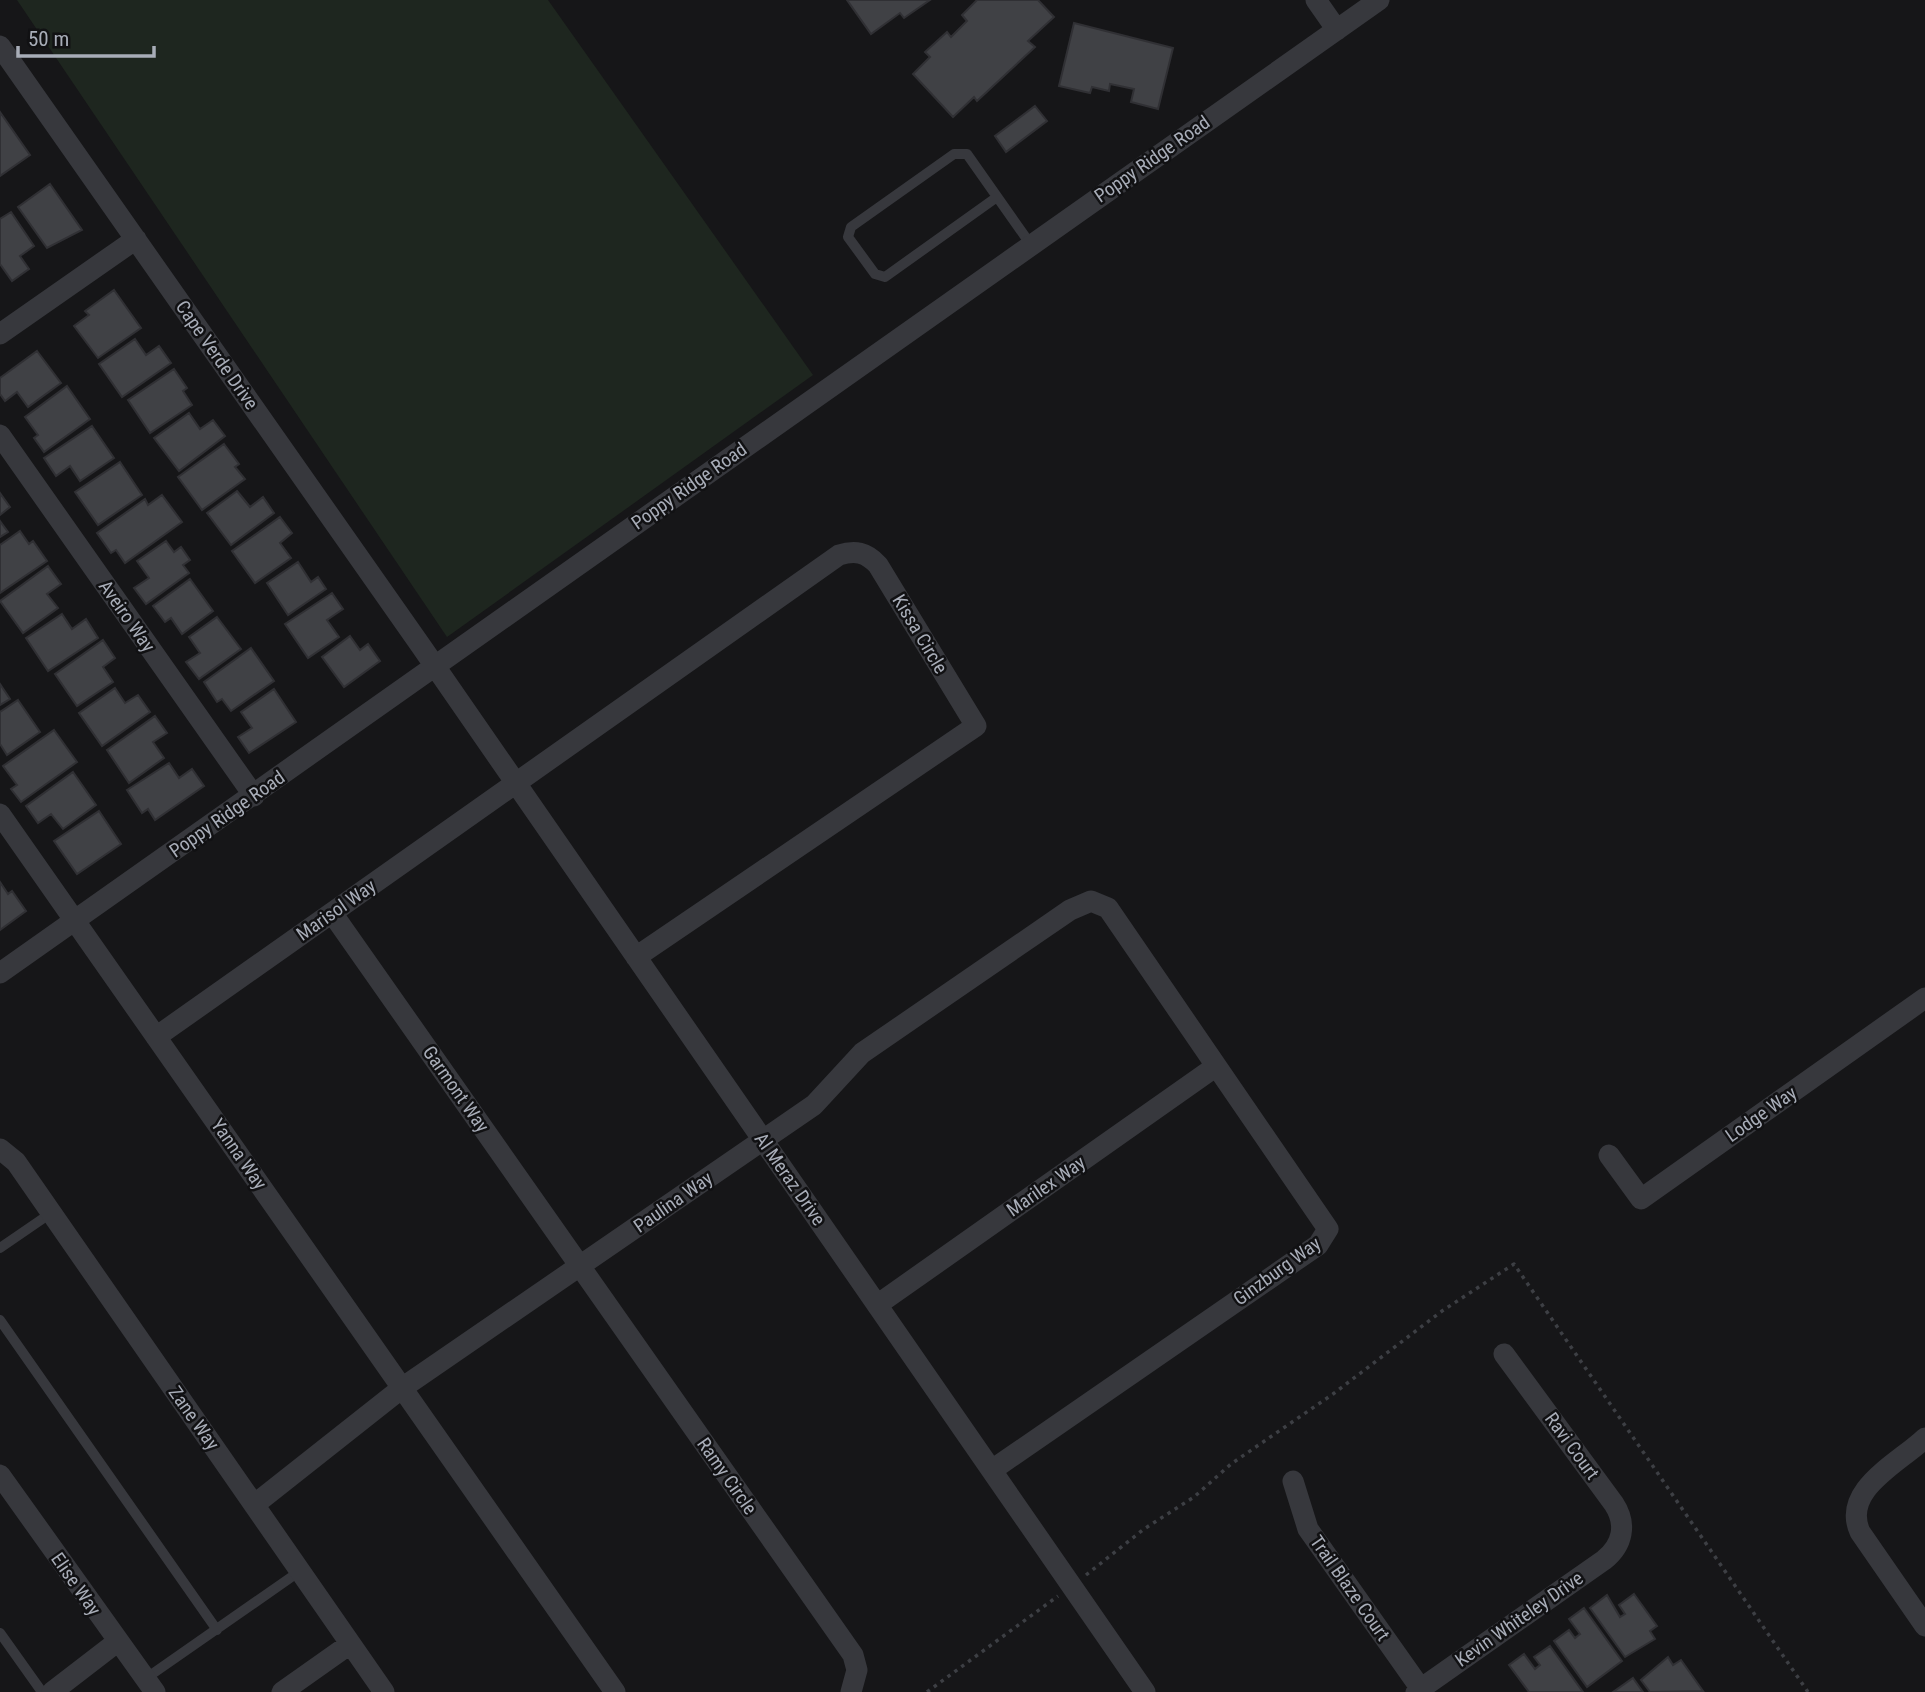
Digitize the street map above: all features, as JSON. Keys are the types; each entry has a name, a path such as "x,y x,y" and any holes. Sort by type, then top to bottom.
{"street":[{"path":"1316,0 1337,30"},
{"name":"Poppy Ridge Road","path":"0,974 1379,0"},
{"name":"Cape Verde Drive","path":"4,59 136,239 434,666"},
{"path":"0,334 136,239"},
{"name":"Aveiro Way","path":"0,435 254,796"},
{"name":"Kissa Circle","path":"516,783 839,555 856,552 878,565 976,726 636,957"},
{"name":"Al Meraz Drive","path":"434,666 1145,1692"},
{"name":"Marisol Way","path":"156,1037 516,783"},
{"name":"Yanna Way","path":"0,814 402,1388"},
{"name":"Ginzburg Way","path":"992,1470 1323,1240 1328,1229 1108,908 1091,901"},
{"name":"Paulina Way","path":"254,1505 402,1388 814,1105 862,1053 1070,911 1091,901"},
{"name":"Garmont Way","path":"332,913 580,1266"},
{"name":"Lodge Way","path":"1609,1155 1641,1199 1925,998"},
{"name":"Marilex Way","path":"877,1305 1215,1067"},
{"name":"Zane Way","path":"0,1150 16,1162 383,1692"},
{"name":"Ramy Circle","path":"580,1266 853,1655 857,1670 851,1692"},
{"name":"Ravi Court","path":"1504,1354 1619,1511 1622,1527 1619,1543"},
{"path":"402,1388 615,1692"},
{"path":"1925,1438 1866,1488 1857,1502 1855,1518 1860,1532 1925,1626"},
{"name":"Elise Way","path":"0,1475 150,1686"},
{"name":"Trail Blaze Court","path":"1293,1481 1308,1529 1418,1690"},
{"name":"Kevin Whiteley Drive","path":"1418,1690 1604,1560 1619,1543"},
{"path":"52,1692 117,1642"},
{"path":"282,1692 351,1644"}],"lane":[{"path":"997,197 885,276 875,274 848,237 851,227 954,153 967,154 1031,245"},
{"path":"0,1248 51,1213"},
{"path":"0,1320 217,1630"},
{"path":"150,1686 217,1630 300,1571"},
{"path":"0,1633 42,1692"}],"path":[{"path":"927,1692 1072,1586 1144,1528 1194,1497 1231,1464 1333,1394 1442,1311 1514,1264 1808,1692"}],"shaded area":[{"path":"17,0 548,0 813,375 447,637"}],"building":[{"path":"847,0 930,0 904,18 900,13 871,34"},
{"path":"977,0 1038,0 1054,17 1028,41 1035,47 977,101 974,97 953,117 913,74 930,57 925,52 947,32 951,37 967,21 962,15"},
{"path":"1074,23 1173,48 1158,109 1131,102 1134,89 1110,84 1109,91 1092,87 1090,93 1059,86"},
{"path":"1035,106 1047,121 1006,152 995,136"},
{"path":"0,112 30,155 0,176"},
{"path":"50,184 82,230 47,248 18,207"},
{"path":"11,212 34,246 20,256 29,269 12,281 0,264 0,219"},
{"path":"114,290 141,328 98,358 74,326 89,315 85,311"},
{"path":"135,339 146,355 159,346 171,363 122,397 99,364"},
{"path":"37,351 61,383 28,407 17,392 5,401 0,394 0,378"},
{"path":"174,369 187,388 183,391 192,405 150,433 128,400"},
{"path":"67,386 90,419 44,452 34,438 38,435 25,417"},
{"path":"189,413 200,429 213,420 225,436 179,471 154,438"},
{"path":"92,426 114,458 80,481 70,466 56,476 44,458"},
{"path":"224,444 239,464 235,467 245,479 202,510 178,477"},
{"path":"120,462 142,495 98,525 75,492"},
{"path":"237,491 250,507 263,497 274,513 231,545 207,513"},
{"path":"0,493 10,507 0,515"},
{"path":"162,495 182,522 125,563 116,550 111,553 97,533 145,499 148,505"},
{"path":"280,517 292,533 280,543 291,558 255,583 232,551"},
{"path":"0,521 8,532 0,537"},
{"path":"20,531 29,544 33,541 47,561 0,593 0,545"},
{"path":"166,541 174,552 181,547 190,560 183,565 189,573 146,604 134,588 149,578 137,561"},
{"path":"298,562 311,582 318,577 326,589 288,615 267,583"},
{"path":"48,566 61,584 47,594 58,608 23,633 0,601"},
{"path":"190,579 213,611 182,634 171,618 165,622 153,606"},
{"path":"332,593 343,609 327,620 339,637 308,658 285,624"},
{"path":"62,614 72,629 86,619 98,638 48,671 26,638"},
{"path":"217,617 241,649 199,679 186,662 200,653 189,637"},
{"path":"350,636 360,650 368,644 380,661 344,687 322,657"},
{"path":"103,640 115,658 103,667 113,682 77,706 55,674"},
{"path":"251,648 274,681 231,711 222,699 217,702 204,682"},
{"path":"0,684 10,699 0,705"},
{"path":"115,688 125,703 138,695 150,712 102,746 79,713"},
{"path":"274,689 296,722 249,753 238,737 252,728 241,712"},
{"path":"18,700 40,732 7,755 0,744 0,712"},
{"path":"155,716 167,733 153,742 164,758 129,783 107,750"},
{"path":"54,730 77,762 21,802 11,789 17,785 3,766"},
{"path":"169,763 179,778 192,769 204,786 155,820 148,809 142,813 127,790"},
{"path":"73,772 96,805 63,829 51,814 38,823 26,806"},
{"path":"99,811 121,844 77,874 54,841"},
{"path":"0,882 8,894 12,891 26,911 0,930"},
{"path":"1634,1594 1657,1626 1650,1631 1655,1639 1625,1657 1590,1608 1607,1595 1620,1617 1625,1614 1619,1605"},
{"path":"1584,1608 1622,1661 1587,1687 1554,1641 1569,1630 1575,1638 1580,1634 1569,1619"},
{"path":"1550,1646 1583,1692 1529,1692 1509,1665 1524,1654 1535,1669 1540,1665 1534,1657"},
{"path":"1668,1657 1673,1665 1681,1660 1703,1691 1650,1692 1641,1680"},
{"path":"1633,1678 1643,1692 1613,1692"}]}
